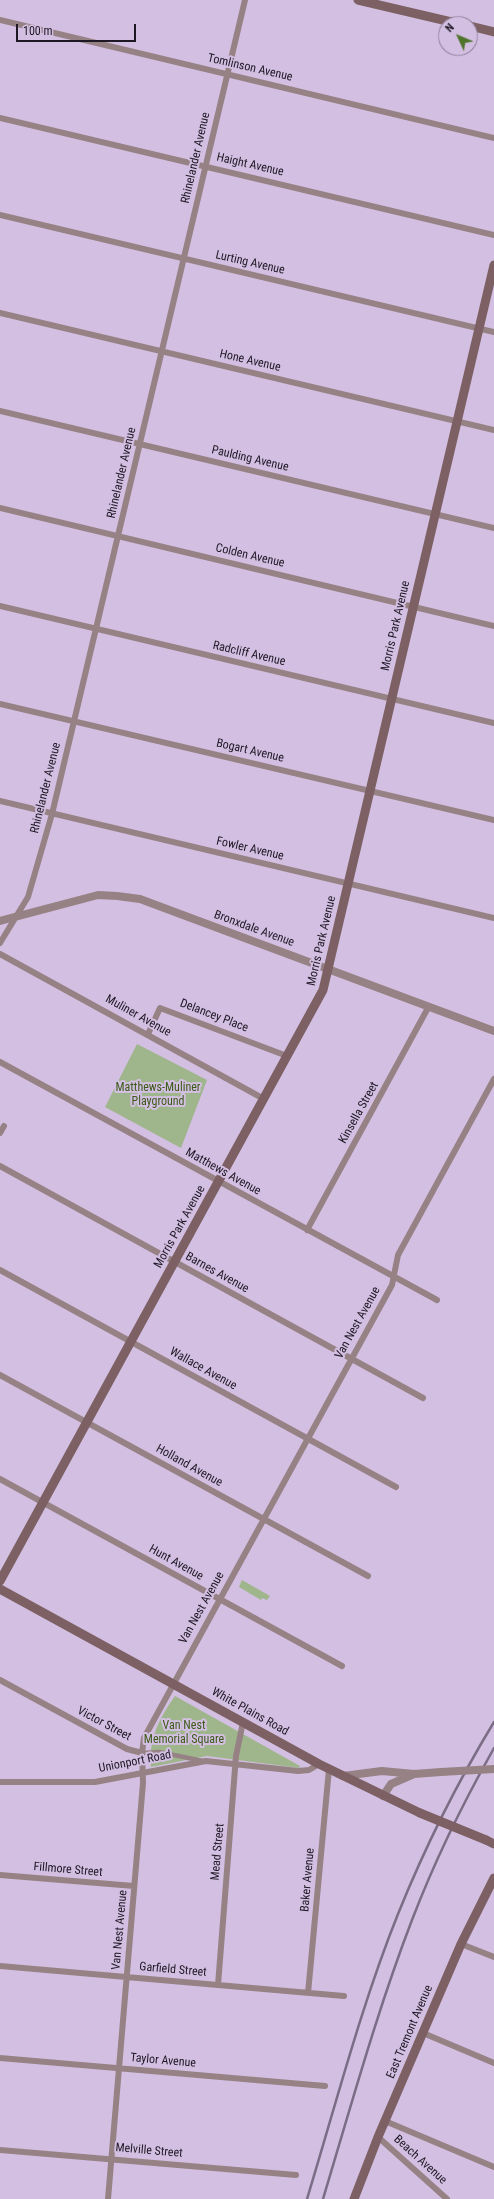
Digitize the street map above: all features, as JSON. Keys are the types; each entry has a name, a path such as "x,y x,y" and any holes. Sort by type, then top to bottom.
{"main road":[{"path":"358,0 438,19"},
{"path":"478,28 494,32"},
{"name":"Morris Park Avenue","path":"0,1581 319,1000 326,983 347,884 494,265"},
{"name":"White Plains Road","path":"0,1589 318,1764 420,1813 490,1842"},
{"name":"East Tremont Avenue","path":"354,2199 384,2121 461,1944 494,1878"}],"street":[{"name":"Rhinelander Avenue","path":"0,943 32,888 52,814 245,0"},
{"name":"Tomlinson Avenue","path":"0,20 494,138"},
{"name":"Haight Avenue","path":"0,118 494,235"},
{"name":"Lurting Avenue","path":"0,215 494,332"},
{"name":"Hone Avenue","path":"0,313 494,430"},
{"name":"Paulding Avenue","path":"0,411 494,528"},
{"name":"Colden Avenue","path":"0,508 494,626"},
{"name":"Radcliff Avenue","path":"0,606 494,723"},
{"name":"Bogart Avenue","path":"0,704 494,820"},
{"name":"Fowler Avenue","path":"0,801 494,918"},
{"name":"Bronxdale Avenue","path":"0,921 98,895 140,899 494,1031"},
{"name":"Muliner Avenue","path":"0,954 264,1099"},
{"name":"Kinsella Street","path":"307,1230 429,1006"},
{"name":"Delancey Place","path":"148,1034 160,1008 287,1056"},
{"name":"Matthews Avenue","path":"0,1062 394,1278 437,1300"},
{"name":"Van Nest Avenue","path":"108,2199 134,1886 142,1773 142,1752 146,1734 394,1278 399,1252 494,1079"},
{"path":"0,1133 4,1126"},
{"name":"Barnes Avenue","path":"0,1166 423,1398"},
{"name":"Wallace Avenue","path":"0,1270 396,1487"},
{"name":"Holland Avenue","path":"0,1375 368,1576"},
{"name":"Hunt Avenue","path":"0,1479 342,1666"},
{"name":"Victor Street","path":"0,1680 127,1749 142,1752 158,1752 206,1761"},
{"name":"Mead Street","path":"218,1985 238,1742 243,1722"},
{"name":"Unionport Road","path":"0,1782 88,1783 206,1761 298,1771 309,1770 318,1764"},
{"name":"Baker Avenue","path":"308,1993 329,1769"},
{"path":"342,1776 382,1771 414,1774 494,1769"},
{"path":"383,1796 392,1784 414,1774"},
{"name":"Fillmore Street","path":"0,1875 134,1886"},
{"path":"461,1944 494,1957"},
{"name":"Garfield Street","path":"0,1966 344,1996"},
{"path":"423,2033 494,2063"},
{"name":"Taylor Avenue","path":"0,2058 325,2086"},
{"path":"384,2121 494,2167"},
{"name":"Beach Avenue","path":"378,2137 446,2199"},
{"name":"Melville Street","path":"0,2150 296,2175"}],"green space":[{"name":"Matthews-Muliner Playground","path":"137,1044 207,1080 181,1148 105,1107"},
{"path":"242,1580 270,1596 267,1600 262,1598 261,1600 239,1587"},
{"name":"Van Nest Memorial Square","path":"175,1696 300,1766 299,1768 207,1756 151,1767 151,1748 156,1730 164,1713"}],"railway":[{"path":"307,2199 372,1984 398,1914 419,1864 442,1816 467,1768 494,1722"},
{"path":"323,2199 354,2094 399,1954 430,1876 450,1832 494,1748"}]}
